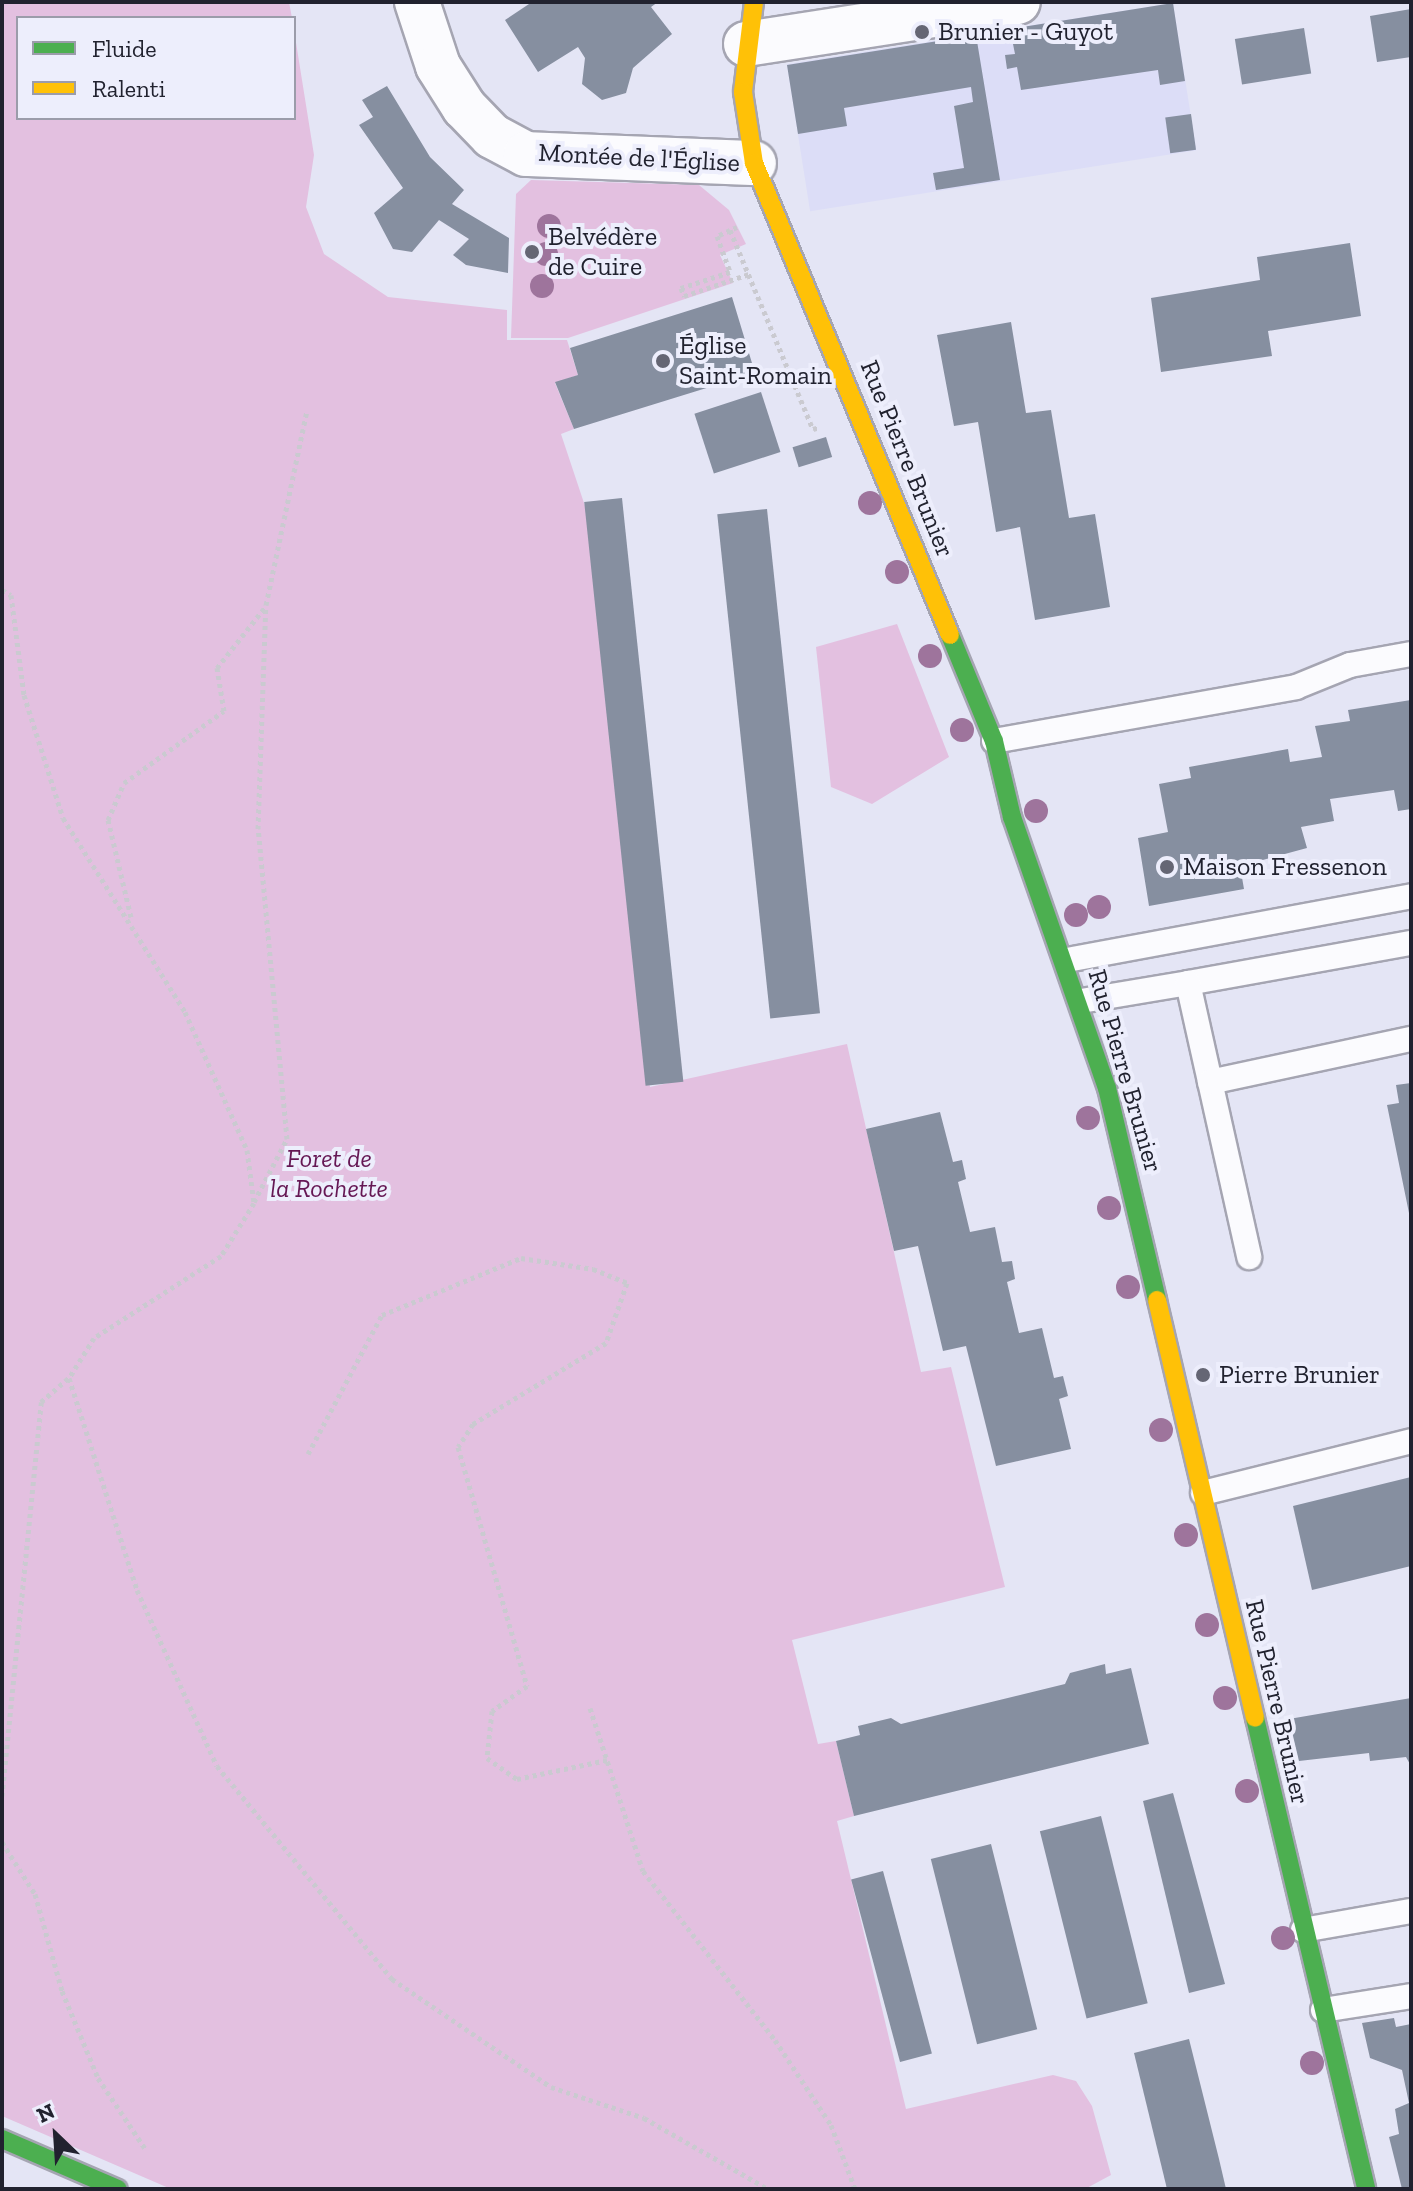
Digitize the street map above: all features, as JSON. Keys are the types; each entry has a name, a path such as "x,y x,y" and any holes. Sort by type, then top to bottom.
{"street":[{"name":"Montée de l'Église","path":"417,2 438,66 464,107 492,136 526,154 754,163"},
{"name":"Rue Pierre Brunier","path":"754,2 746,44 743,92 754,163 994,741 1012,817 1081,1001 1203,1493 1366,2189"},
{"path":"746,44 1018,2"},
{"path":"2,2139 118,2189"}],"lane":[{"path":"994,741 1296,687 1350,665 1411,654"},
{"path":"1067,960 1411,896"},
{"path":"1081,1001 1411,943"},
{"path":"1188,983 1249,1257"},
{"path":"1210,1082 1411,1039"},
{"path":"1203,1493 1411,1441"},
{"path":"1303,1930 1411,1911"},
{"path":"1323,2010 1411,1996"}],"path":[{"path":"730,230 717,236 730,272 681,288 684,296 749,274"},
{"path":"738,247 812,425"},
{"path":"2,1796 41,1402 69,1378 94,1338 221,1256 254,1203 287,1139 258,829 266,605 307,410"},
{"path":"2,590 11,595 24,695 63,818 132,920 185,1012 247,1150 254,1203"},
{"path":"132,920 108,820 124,783 224,711 217,668 266,605"},
{"path":"308,1454 382,1315 521,1258 593,1269 627,1283 606,1343 473,1424 458,1447 527,1686 492,1711 487,1758 517,1779 607,1760"},
{"path":"69,1378 137,1590 217,1766 392,1979 551,2087 644,2118 768,2189"},
{"path":"590,1708 643,1871 775,2040 831,2125 855,2189"},
{"path":"2,1842 35,1894 87,2054 146,2150"}],"shaded area":[{"path":"1173,3 1196,150 810,211 787,64"}],"green space":[{"name":"Foret de la Rochette","path":"2,2 289,2 292,16 16,16 16,120 296,120 296,42 314,155 306,207 324,254 388,297 507,310 507,340 567,340 578,375 555,383 574,429 561,434 586,509 650,1087 847,1044 921,1372 951,1367 1005,1587 792,1640 818,1744 836,1741 854,1816 837,1821 906,2109 1053,2075 1076,2081 1092,2106 1111,2175 1085,2189 171,2189 2,2116"},
{"path":"531,180 699,185 729,210 746,244 720,255 733,283 568,338 511,338 516,194"},
{"path":"897,624 949,757 872,804 831,787 816,647"}],"building":[{"path":"532,2 658,2 651,7 672,34 633,68 626,93 602,100 582,84 585,58 578,47 538,72 505,20"},
{"path":"1173,3 1185,81 1160,85 1158,70 1021,90 1017,67 1007,69 1005,55 1015,54 1010,29"},
{"path":"1411,9 1411,57 1377,62 1370,16"},
{"path":"1304,28 1311,73 1242,84 1235,39"},
{"path":"976,35 1000,180 936,190 933,173 964,168 954,106 973,102 971,87 844,108 847,126 798,134 787,65"},
{"path":"387,86 430,157 464,190 452,204 509,238 508,273 466,265 453,255 469,239 439,220 412,252 393,249 374,213 403,188 359,125 373,117 362,100"},
{"path":"1191,114 1196,150 1170,153 1165,118"},
{"path":"1350,243 1361,316 1268,331 1272,356 1161,372 1151,298 1260,280 1257,257"},
{"name":"Église Saint-Romain","path":"732,297 755,373 574,429 555,382 578,375 570,348"},
{"path":"1011,322 1026,413 1051,410 1069,518 1095,514 1110,607 1035,620 1020,527 996,532 978,422 954,426 937,335"},
{"path":"761,392 780,452 714,474 694,414"},
{"path":"826,437 832,457 799,467 793,447"},
{"path":"622,498 683,1082 646,1086 584,502"},
{"path":"767,509 820,1013 770,1018 717,514"},
{"path":"1411,700 1411,809 1398,811 1394,790 1330,799 1334,821 1301,827 1307,848 1240,866 1244,889 1149,906 1138,838 1168,832 1159,784 1191,778 1189,767 1288,749 1290,762 1322,757 1315,726 1350,721 1348,710"},
{"path":"1411,1083 1410,1218 1387,1105 1399,1103 1396,1085"},
{"path":"940,1112 953,1162 962,1160 966,1179 958,1182 970,1232 995,1227 1002,1262 1012,1261 1015,1279 1007,1282 1019,1333 1042,1328 1054,1378 1063,1376 1068,1396 1059,1399 1071,1449 996,1466 966,1346 943,1351 918,1246 894,1251 866,1129"},
{"path":"1411,1477 1411,1566 1312,1590 1293,1506"},
{"path":"1105,1664 1106,1674 1131,1668 1149,1744 854,1816 836,1741 860,1735 858,1726 891,1718 901,1724 1065,1684 1070,1673"},
{"path":"1411,1698 1411,1766 1406,1757 1370,1761 1369,1753 1299,1761 1289,1719"},
{"path":"1173,1793 1225,1984 1189,1993 1143,1801"},
{"path":"1101,1816 1148,2003 1087,2019 1040,1831"},
{"path":"991,1844 1037,2029 977,2044 931,1859"},
{"path":"883,1871 932,2054 900,2062 851,1880"},
{"path":"1394,2018 1396,2027 1411,2024 1411,2189 1402,2189 1389,2137 1399,2134 1395,2109 1409,2103 1402,2070 1370,2058 1362,2023"},
{"path":"1189,2039 1226,2189 1167,2189 1134,2053"}],"traffic: fast":[{"path":"950,635 994,741 1012,817 1107,1088 1157,1300"},
{"path":"1255,1718 1366,2189"},
{"path":"2,2139 118,2189"}],"traffic: slow":[{"path":"754,2 743,92 754,163 950,635"},
{"path":"1157,1300 1255,1718"}],"place":[{"name":"Brunier - Guyot","path":"922,32"},
{"name":"Belvédère de Cuire","path":"532,252"},
{"name":"Église Saint-Romain","path":"663,361"},
{"name":"Maison Fressenon","path":"1167,867"},
{"name":"Pierre Brunier","path":"1203,1375"}]}
